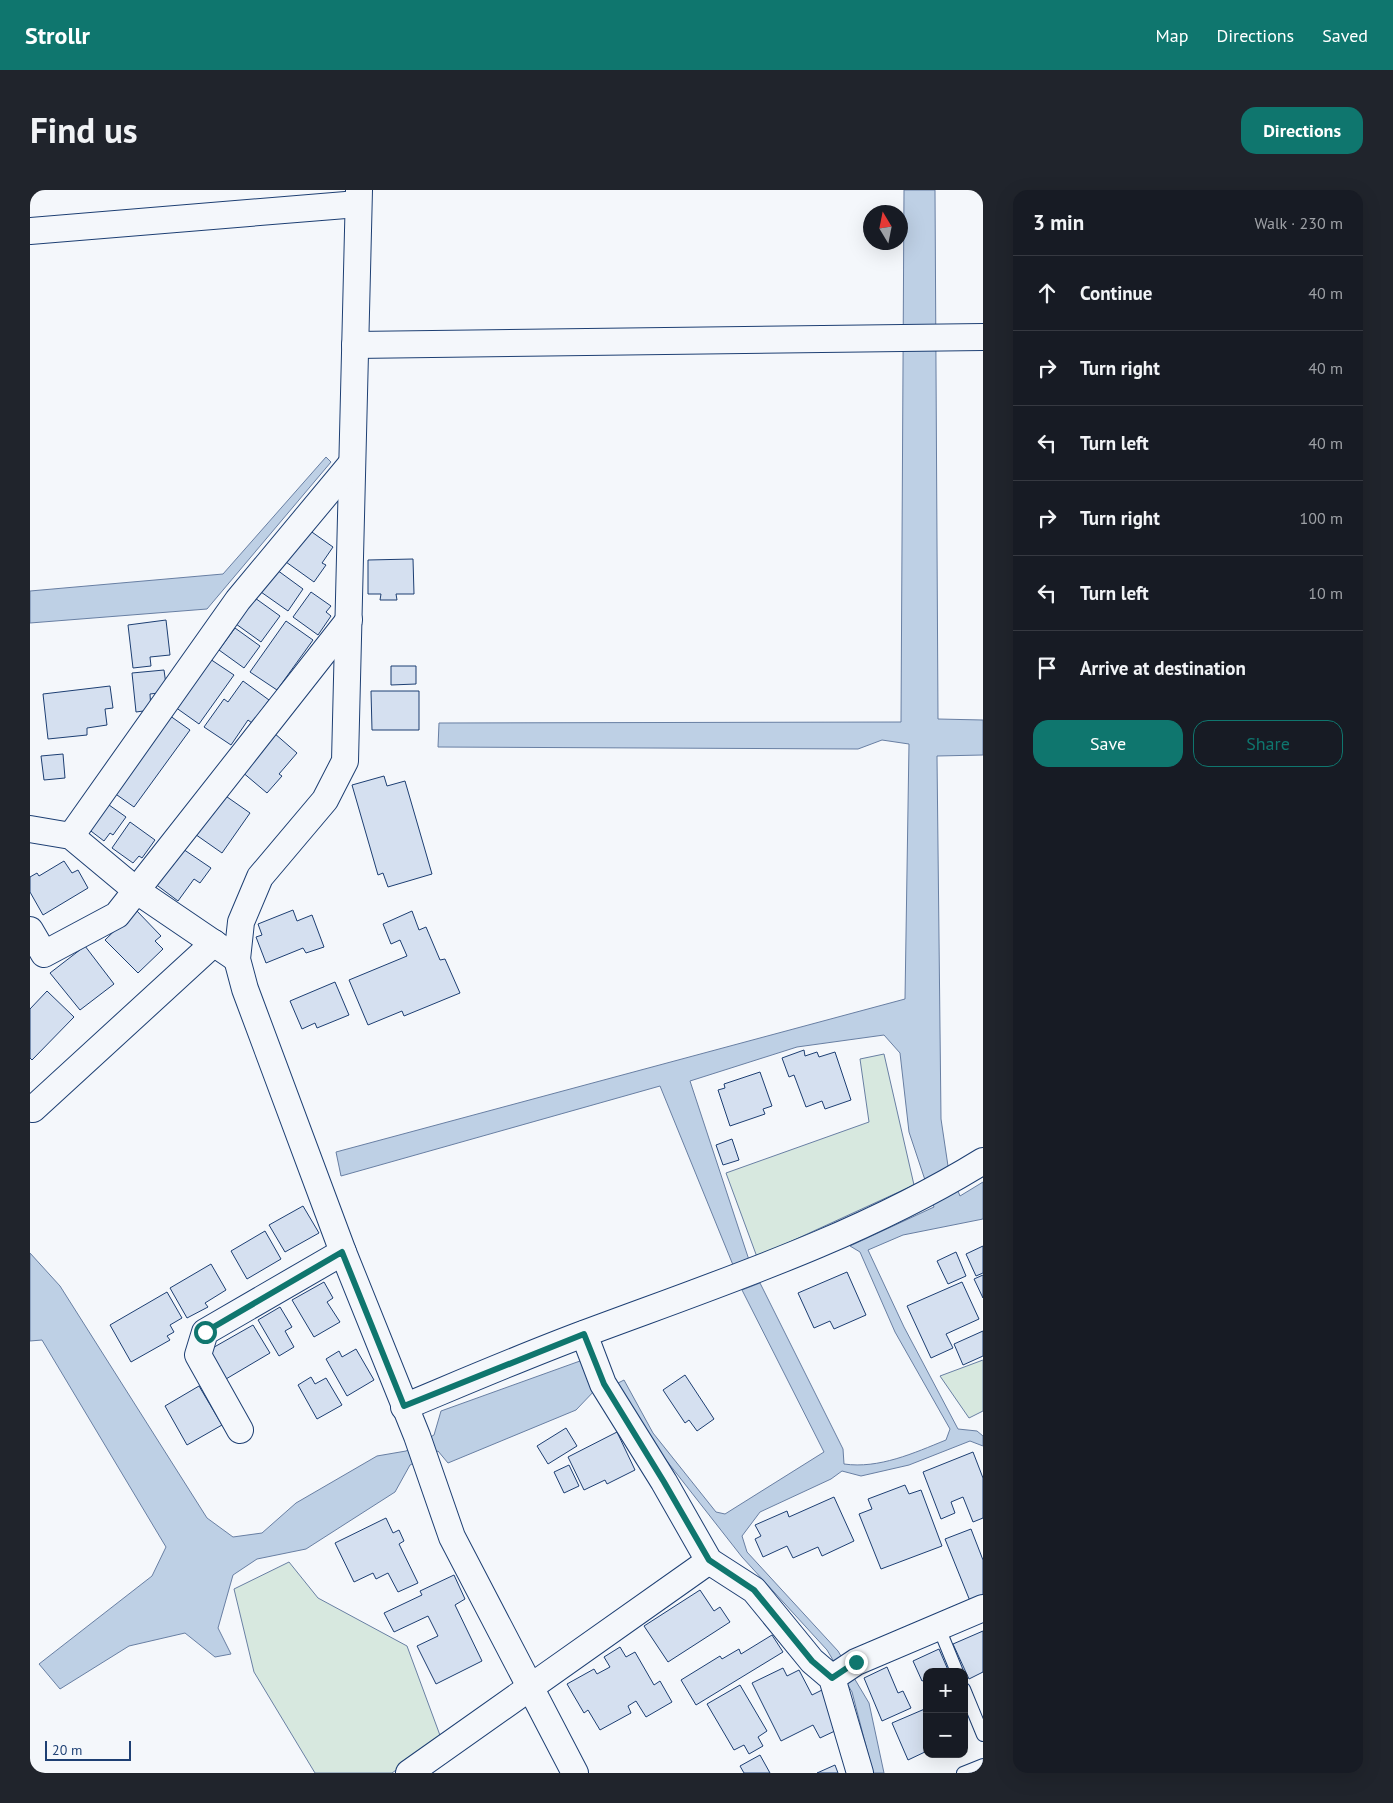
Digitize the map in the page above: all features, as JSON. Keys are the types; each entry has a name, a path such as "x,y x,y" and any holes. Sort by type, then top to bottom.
{"street":[{"path":"30,231 359,197 345,761 325,800 260,877 241,922 237,959 245,990 342,1252 417,1436 452,1537 575,1773"},
{"path":"355,345 983,337"},
{"path":"71,836 238,600 352,463"},
{"path":"30,930 44,954 117,915 349,620"},
{"path":"30,829 71,836 137,891 237,959"},
{"path":"33,1109 214,943"},
{"path":"404,1406 584,1334 743,1276 922,1196 983,1161"},
{"path":"240,1430 198,1355 205,1332 342,1252"},
{"path":"584,1334 604,1384 709,1560 754,1590 812,1661 832,1678 860,1773"},
{"path":"409,1773 709,1560"},
{"path":"832,1678 856,1662 983,1608"}],"lane":[{"path":"939,1628 955,1668"},
{"path":"968,1699 983,1735"},
{"path":"963,1773 983,1765"}],"shaded area":[{"path":"884,1054 914,1185 757,1257 726,1173 869,1122 860,1059"},
{"path":"983,1360 983,1411 969,1418 940,1376"},
{"path":"289,1562 318,1598 407,1646 441,1738 392,1773 315,1773 254,1672 234,1589"}],"water":[{"path":"904,190 935,190 938,719 983,720 983,755 937,756 941,1119 948,1166 960,1196 983,1182 983,1219 903,1235 868,1250 904,1327 958,1429 977,1431 983,1436 983,1446 970,1441 909,1465 861,1476 842,1471 831,1479 760,1512 742,1536 747,1552 838,1651 869,1703 884,1773 873,1773 852,1692 827,1650 742,1557 648,1437 616,1384 624,1380 653,1433 716,1512 725,1514 824,1452 742,1290 760,1283 843,1449 844,1464 870,1464 896,1459 946,1440 950,1429 895,1332 860,1252 850,1246 934,1207 909,1132 900,1053 884,1035 797,1047 690,1081 749,1260 733,1265 660,1086 341,1176 336,1152 905,999 909,744 882,740 858,749 438,747 439,723 901,722 904,250 908,250 908,205 904,205"},
{"path":"326,457 331,462 207,609 30,623 30,591 223,574"},
{"path":"30,1253 60,1286 207,1518 233,1537 262,1533 296,1503 377,1456 406,1451 434,1435 441,1411 580,1361 597,1388 576,1410 448,1463 438,1451 410,1465 395,1492 306,1549 257,1559 233,1575 218,1628 231,1654 215,1657 185,1633 129,1646 60,1689 39,1664 152,1576 166,1547 42,1340 30,1341"}],"building":[{"path":"309,530 333,547 322,563 326,565 314,582 286,562"},
{"path":"413,559 414,594 396,594 397,600 380,600 381,594 368,594 368,560"},
{"path":"277,570 303,589 288,611 261,592"},
{"path":"311,592 331,606 326,612 331,616 318,635 293,617"},
{"path":"255,598 280,616 261,642 236,624"},
{"path":"166,620 170,655 150,657 151,666 133,668 128,625"},
{"path":"286,621 313,640 277,690 250,672"},
{"path":"235,628 260,646 244,668 219,650"},
{"path":"210,659 234,675 199,724 175,707"},
{"path":"391,666 416,666 416,684 391,685"},
{"path":"164,670 167,692 150,694 151,710 136,712 132,673"},
{"path":"243,681 269,700 252,723 248,720 231,745 204,727 224,699 228,702"},
{"path":"110,686 113,708 105,709 107,725 87,728 87,735 48,739 43,694"},
{"path":"371,691 419,691 419,730 372,730"},
{"path":"166,713 190,730 134,807 110,790"},
{"path":"274,733 297,753 279,774 282,776 267,793 241,771"},
{"path":"63,754 65,778 44,780 41,756"},
{"path":"384,776 387,786 405,781 432,874 388,887 383,873 378,875 352,785"},
{"path":"220,792 250,813 222,853 192,832"},
{"path":"102,800 126,817 113,835 110,833 104,841 83,825"},
{"path":"130,822 155,840 142,858 139,856 133,863 112,848"},
{"path":"180,847 211,868 200,883 194,879 178,901 154,883"},
{"path":"64,861 72,873 78,870 88,888 43,915 30,892 30,877 37,873 39,876"},
{"path":"136,910 161,936 155,941 163,949 138,973 105,940"},
{"path":"293,910 297,921 312,915 324,947 306,953 303,948 266,963 256,937 262,935 258,924"},
{"path":"412,911 419,930 426,927 440,960 445,959 460,993 404,1016 402,1011 368,1025 349,980 407,956 400,940 391,944 383,924"},
{"path":"85,946 114,984 80,1010 50,973"},
{"path":"335,982 349,1015 317,1028 315,1023 302,1029 290,1001"},
{"path":"47,991 74,1017 32,1060 30,1058 30,1009"},
{"path":"804,1050 805,1056 817,1052 819,1057 835,1052 851,1100 825,1109 822,1101 806,1107 794,1075 789,1077 782,1058"},
{"path":"760,1072 772,1106 763,1109 765,1114 730,1126 718,1090 725,1088 724,1084"},
{"path":"732,1139 739,1160 723,1165 716,1145"},
{"path":"303,1206 319,1233 285,1252 269,1225"},
{"path":"265,1231 281,1259 247,1279 231,1251"},
{"path":"983,1246 983,1273 976,1276 966,1254"},
{"path":"956,1252 966,1276 948,1284 937,1261"},
{"path":"211,1264 226,1290 205,1303 208,1307 187,1318 170,1288"},
{"path":"847,1272 866,1315 834,1329 830,1321 814,1328 798,1293"},
{"path":"983,1275 983,1298 974,1279"},
{"path":"324,1282 333,1298 327,1302 340,1322 314,1337 292,1300"},
{"path":"962,1282 979,1319 946,1334 953,1348 931,1358 907,1306"},
{"path":"167,1292 182,1318 170,1325 174,1332 167,1336 170,1340 131,1362 110,1325"},
{"path":"280,1307 292,1327 285,1331 294,1347 279,1356 258,1320"},
{"path":"253,1325 270,1353 226,1379 209,1350"},
{"path":"983,1331 983,1356 963,1365 954,1344"},
{"path":"356,1349 374,1380 347,1396 326,1359 339,1351 342,1357"},
{"path":"685,1375 714,1419 697,1431 689,1420 685,1423 663,1390"},
{"path":"311,1377 315,1384 326,1378 342,1405 317,1419 298,1385"},
{"path":"199,1386 222,1425 187,1445 165,1406"},
{"path":"566,1428 577,1446 548,1464 537,1446"},
{"path":"617,1432 635,1470 607,1484 605,1480 584,1490 568,1457"},
{"path":"973,1452 983,1478 983,1518 973,1522 963,1497 951,1502 955,1513 941,1519 923,1472"},
{"path":"569,1465 579,1486 564,1493 554,1472"},
{"path":"905,1485 909,1494 921,1490 942,1546 881,1569 859,1514 872,1509 868,1499"},
{"path":"834,1497 854,1541 822,1556 818,1547 793,1558 787,1546 763,1557 755,1539 761,1536 755,1525 787,1511 789,1517"},
{"path":"386,1518 393,1533 399,1530 404,1541 399,1544 418,1583 398,1592 388,1573 376,1579 373,1573 354,1582 335,1543"},
{"path":"971,1529 983,1560 983,1595 970,1601 945,1539"},
{"path":"454,1575 465,1599 455,1605 482,1661 436,1684 417,1646 438,1636 428,1616 394,1632 384,1613 422,1595 420,1591"},
{"path":"700,1590 714,1611 720,1607 730,1622 668,1662 644,1626"},
{"path":"983,1631 983,1672 969,1679 968,1668 964,1668 953,1644"},
{"path":"772,1635 783,1652 696,1705 681,1680 720,1656 722,1659 739,1649 741,1654"},
{"path":"620,1647 626,1657 635,1652 654,1685 660,1681 672,1702 646,1717 636,1701 628,1706 631,1713 600,1730 588,1710 584,1713 567,1684 594,1669 597,1674 610,1667 604,1657"},
{"path":"939,1649 947,1668 923,1668 922,1681 913,1661"},
{"path":"887,1667 898,1693 903,1691 911,1708 882,1721 864,1678"},
{"path":"783,1668 787,1676 799,1670 812,1695 822,1690 837,1730 820,1738 813,1725 781,1741 752,1683"},
{"path":"740,1685 767,1731 758,1737 763,1746 749,1754 744,1745 734,1750 707,1704"},
{"path":"923,1710 923,1753 908,1760 892,1723"},
{"path":"760,1755 770,1773 744,1773 740,1766"},
{"path":"835,1765 838,1773 817,1773"}],"route":[{"path":"205,1332 342,1252 404,1406 584,1334 604,1384 709,1560 754,1590 812,1661 832,1678 856,1662"}]}
